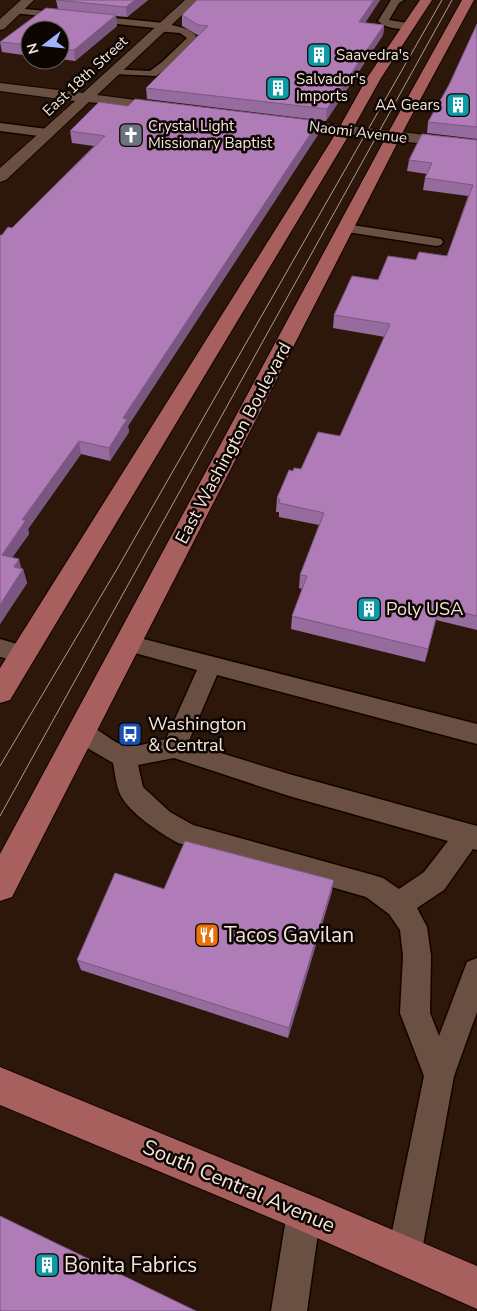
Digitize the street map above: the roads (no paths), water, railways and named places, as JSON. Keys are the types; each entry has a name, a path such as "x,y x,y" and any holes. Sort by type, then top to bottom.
{"main road":[{"path":"0,692 345,130 374,78 409,26 422,0"},
{"name":"East Washington Boulevard","path":"0,886 394,136 468,0"},
{"name":"South Central Avenue","path":"0,1086 304,1212 477,1288"}],"street":[{"path":"0,26 28,0"},
{"name":"East 18th Street","path":"0,177 192,0"},
{"path":"0,87 184,110"},
{"name":"Naomi Avenue","path":"263,120 477,146"}],"lane":[{"path":"399,0 395,0 383,21 389,24 409,26"},
{"path":"16,11 181,30 188,32 192,38 166,64 152,74 114,71"},
{"path":"0,127 48,133"},
{"path":"346,228 436,242"},
{"path":"128,643 477,734"},
{"path":"0,648 23,654"},
{"path":"174,748 210,664"},
{"path":"80,732 124,757 174,748 289,785 472,836 434,881 398,905"},
{"path":"124,757 132,792 161,820 188,835 373,887 398,905 413,927 417,956 415,1012 439,1076"},
{"path":"404,1256 439,1076 477,972"},
{"path":"289,1311 304,1212"}],"tram line":[{"path":"0,766 117,569 442,0"},
{"path":"0,816 452,0"}],"place":[{"name":"Saavedra's","path":"319,55"},
{"name":"Salvador's Imports","path":"278,88"},
{"name":"AA Gears","path":"458,105"},
{"name":"Crystal Light Missionary Baptist","path":"131,135"},
{"name":"Poly USA","path":"369,609"},
{"name":"Washington & Central","path":"130,734"},
{"name":"Tacos Gavilan","path":"207,935"},
{"name":"Bonita Fabrics","path":"47,1265"}]}
